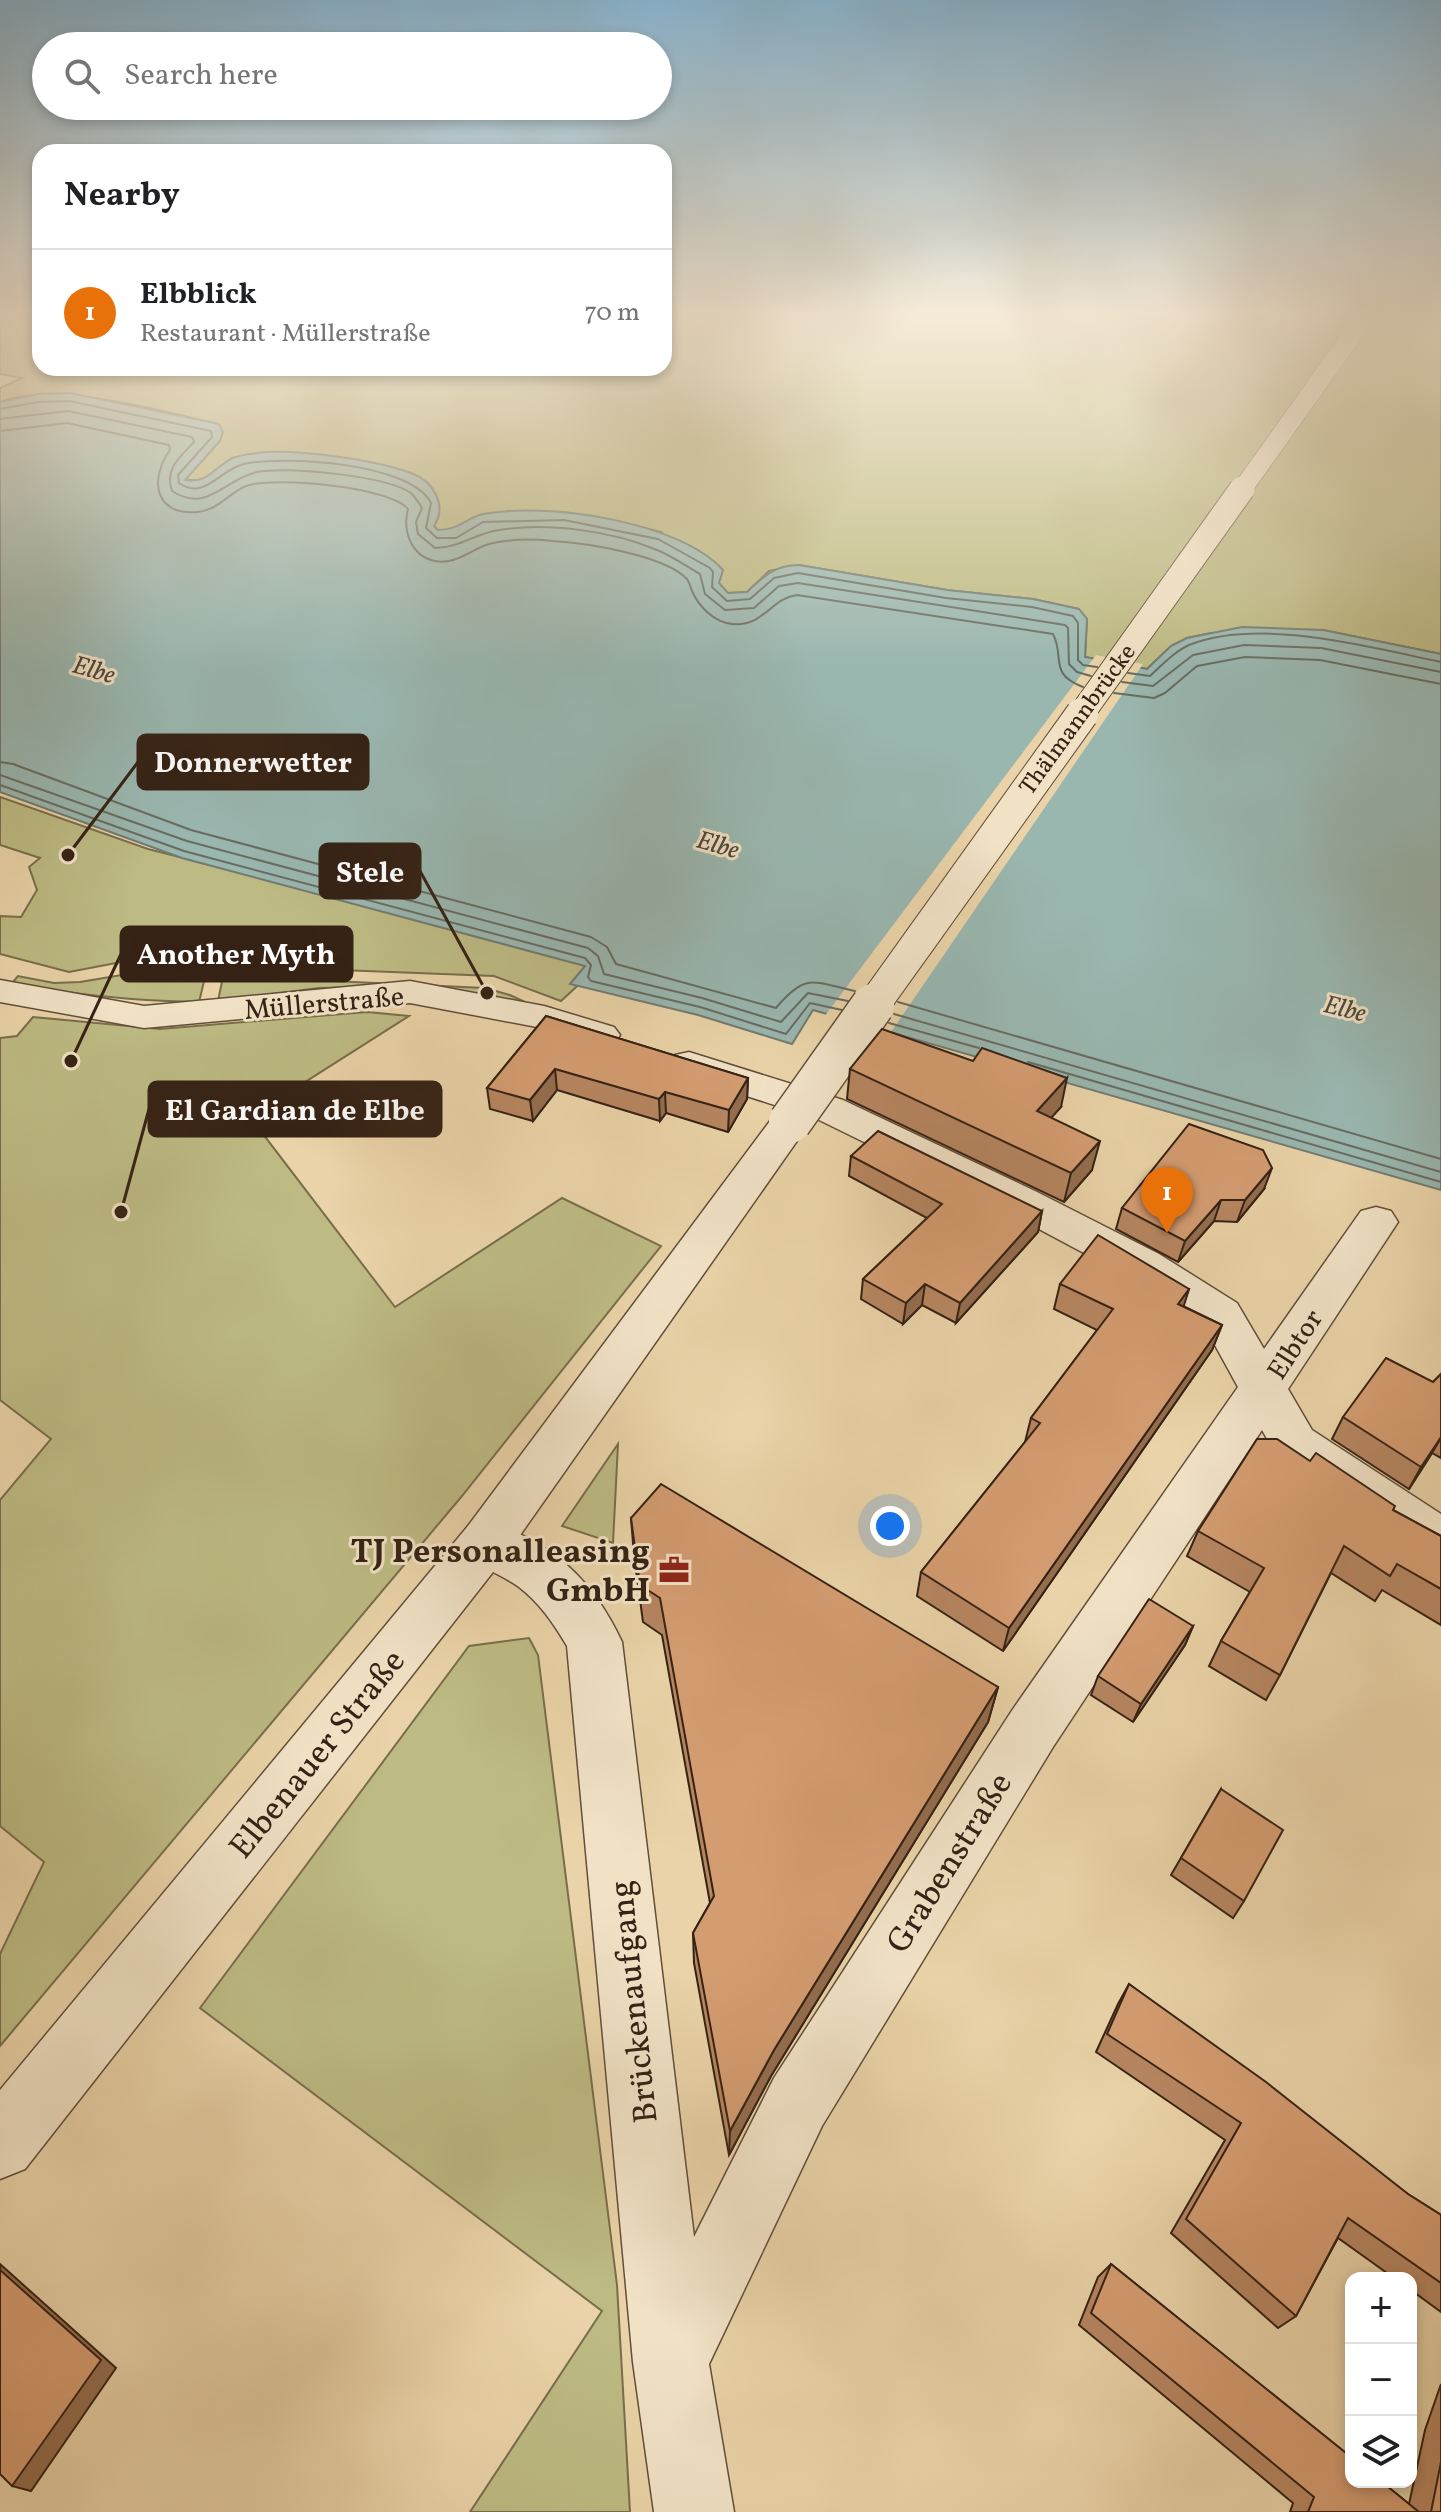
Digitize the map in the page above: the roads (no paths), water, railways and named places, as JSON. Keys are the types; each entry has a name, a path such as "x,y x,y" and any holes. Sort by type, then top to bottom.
{"street":[{"name":"Thälmannbrücke","path":"790,1122 1281,434"},
{"name":"Müllerstraße","path":"0,991 144,1017 410,992 544,1017 829,1109 1022,1202 1143,1265 1221,1315 1264,1385"},
{"name":"Elbenauer Straße","path":"0,2144 486,1542 790,1122"},
{"name":"Elbtor","path":"1376,1222 1264,1385 1295,1444 1441,1542"},
{"name":"Grabenstraße","path":"671,2362 798,2102 1033,1728 1264,1385"},
{"name":"Brückenaufgang","path":"486,1542 540,1569 570,1600 594,1642 671,2362 694,2512"}],"water":[{"name":"Elbe","path":"0,434 222,434 220,441 185,480 193,481 200,480 233,458 257,453 334,456 377,464 411,473 432,488 439,502 434,526 438,530 452,528 483,514 541,511 575,514 610,519 676,539 703,553 723,570 719,583 728,593 747,592 776,569 799,565 947,590 1033,599 1079,609 1087,619 1085,657 1147,669 1171,646 1187,638 1242,627 1323,630 1441,654 1441,1190 813,1010 792,1044 698,1015 570,984 585,966 182,858 0,792"}],"place":[{"name":"Donnerwetter","path":"68,855"},
{"name":"Stele","path":"487,993"},
{"name":"Another Myth","path":"71,1061"},
{"name":"El Gardian de Elbe","path":"121,1212"},
{"name":"Elbblick","path":"1167,1233"},
{"name":"TJ Personalleasing GmbH","path":"674,1570"}]}
